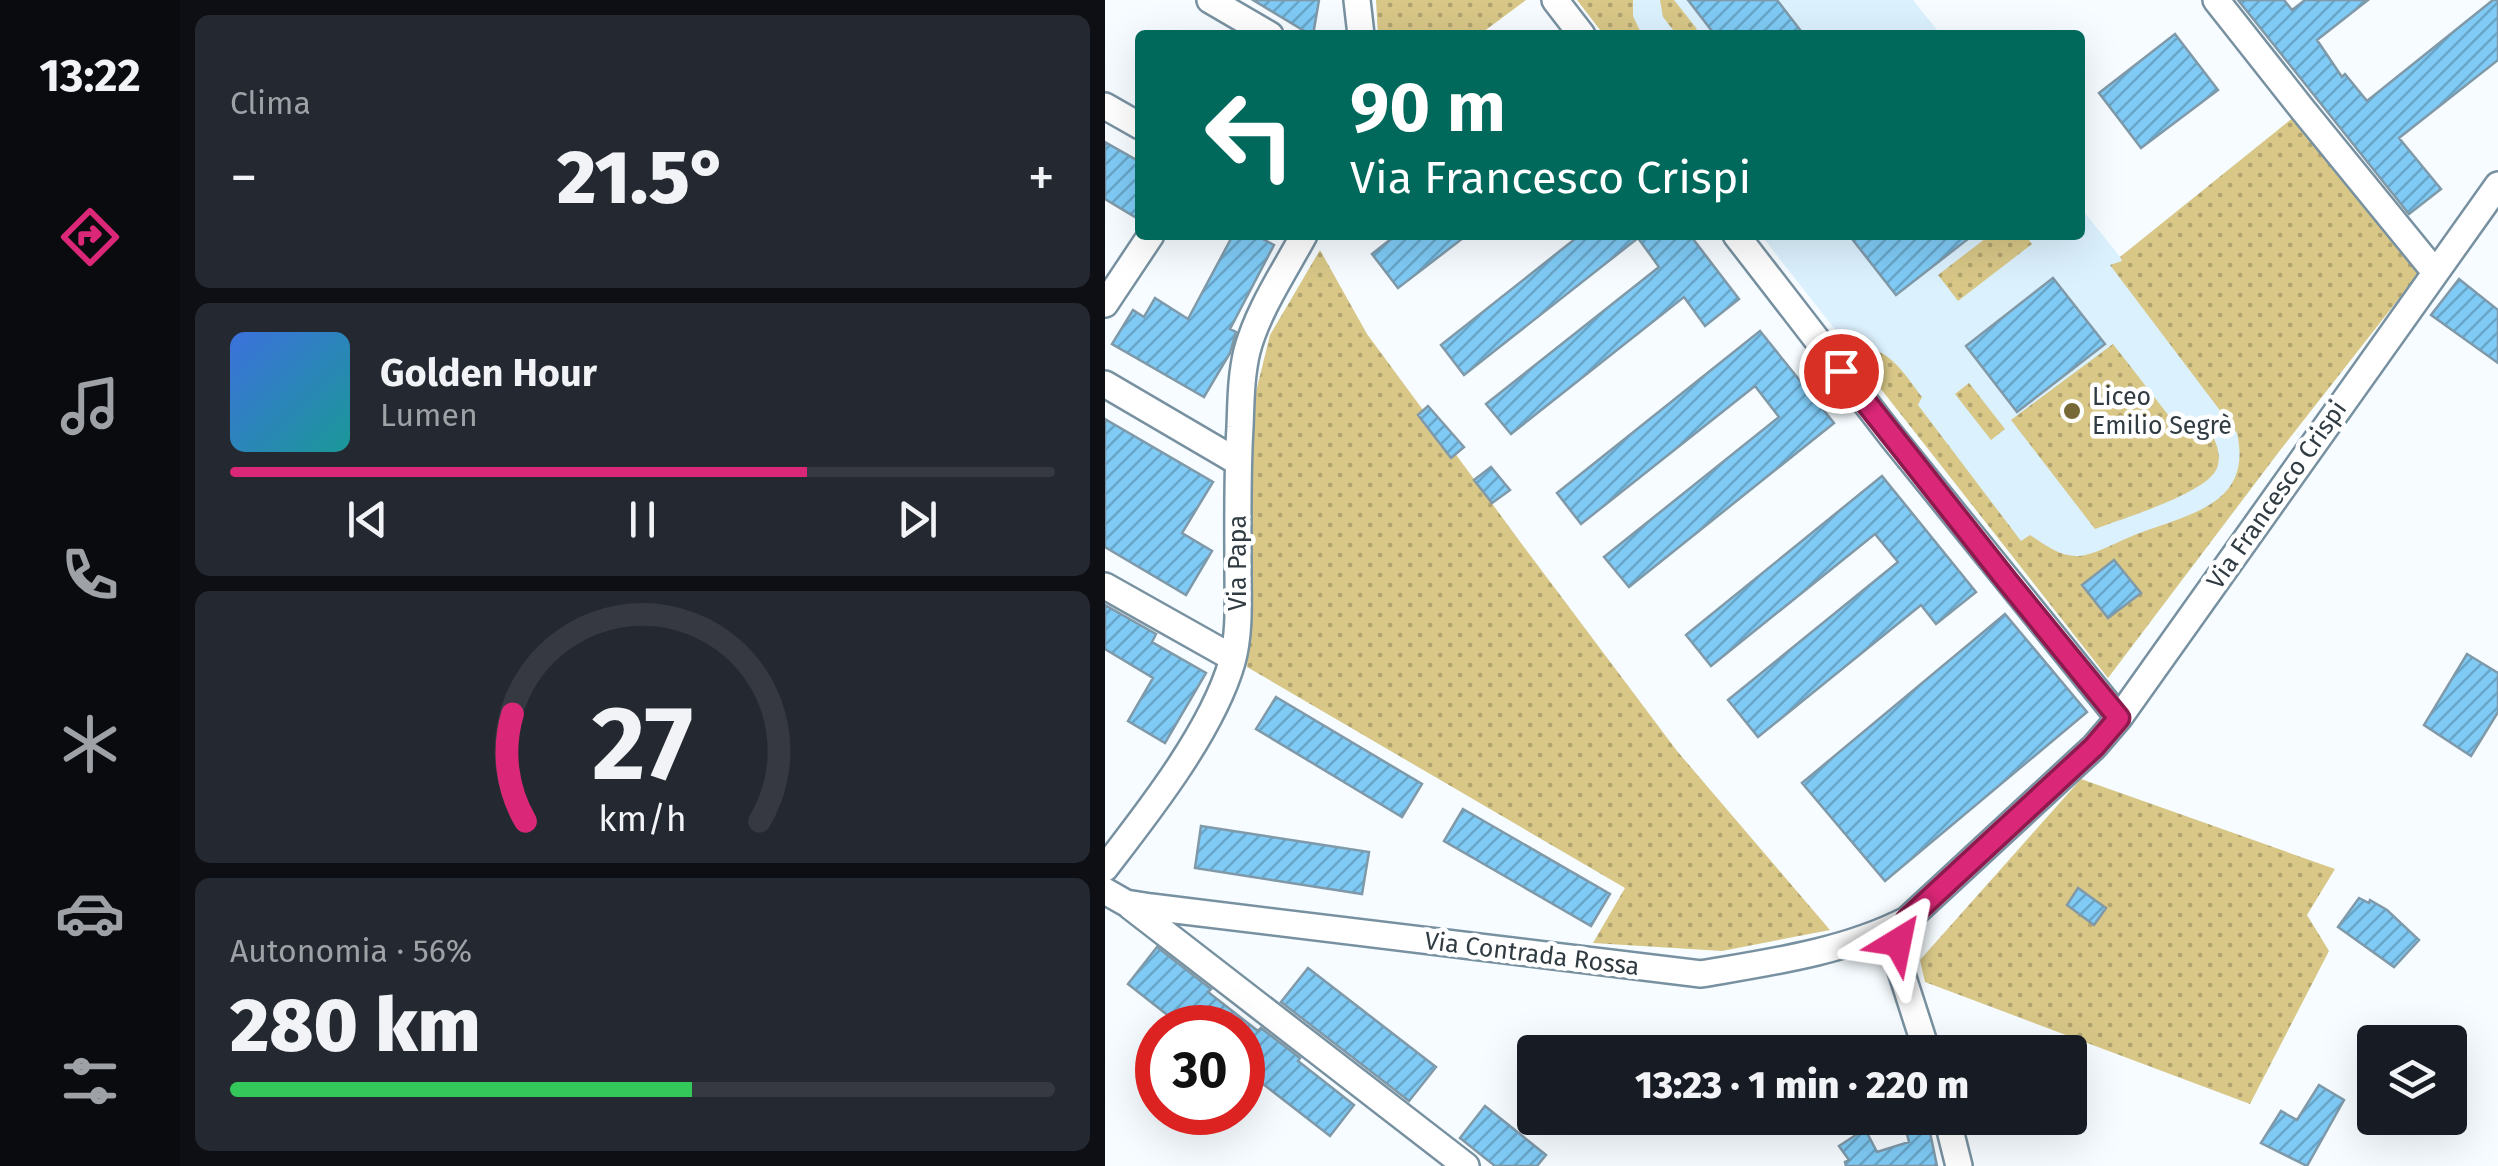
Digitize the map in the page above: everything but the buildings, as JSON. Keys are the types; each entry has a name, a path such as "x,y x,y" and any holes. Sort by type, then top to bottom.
{"street":[{"path":"1210,0 1262,30"},
{"path":"1357,0 1360,30"},
{"path":"1555,0 1578,30"},
{"path":"2216,0 2435,272"},
{"path":"1105,106 1135,123"},
{"name":"Via Francesco Crispi","path":"1907,920 2094,747 2119,718 2498,184"},
{"path":"1105,304 1148,240"},
{"name":"Via Papa","path":"1105,868 1185,755 1214,706 1233,658 1238,620 1242,382 1255,328 1301,240"},
{"path":"1740,240 1893,438 2119,718"},
{"path":"1105,384 1238,462"},
{"path":"1105,586 1233,658"},
{"name":"Via Contrada Rossa","path":"1105,882 1135,892 1127,900"},
{"name":"Via Contrada Rossa","path":"1127,900 1701,974 1868,937 1907,920"},
{"name":"Via Contrada Rossa","path":"1127,900 1465,1166"},
{"path":"1907,920 1898,942 1899,966 1921,1035"},
{"path":"1951,1135 1959,1166"}],"shaded area":[{"path":"1376,0 1526,0 1486,30 1378,30"},
{"path":"1577,0 1633,0 1633,16 1640,30 1600,30"},
{"path":"1589,0 1913,0 1937,30 1602,30"},
{"path":"1660,0 1674,0 1697,29 1673,30 1663,17"},
{"path":"2295,116 2419,273 2108,678 1866,370 1875,362 1866,347 1884,354 1904,373 1922,397 1918,405 2021,541 2030,535 2059,552 2085,555 2213,503 2236,476 2237,433 2110,265 2122,261 2120,257"},
{"name":"Liceo Emilio Segrè","path":"2085,213 2278,453 2108,678 1765,240 2085,240"},
{"path":"1984,240 2029,240 2032,244 1958,301 1938,275"},
{"path":"1320,250 1367,334 1677,751 1830,930 1722,951 1593,943 1625,888 1247,667 1250,416 1270,335"},
{"path":"2113,344 2183,434 2210,430 2219,458 2217,468 2198,487 2095,529 2011,420"},
{"path":"1969,383 2005,429 1991,440 1955,394"},
{"path":"2081,779 2335,869 2307,915 2329,951 2250,1104 2087,1043 2087,1035 2066,1035 1925,982 1920,960"}],"place":[{"name":"Liceo Emilio Segrè","path":"2072,411"}],"route":[{"path":"1841,371 2119,718 2094,747 1907,920 1898,942"}]}
